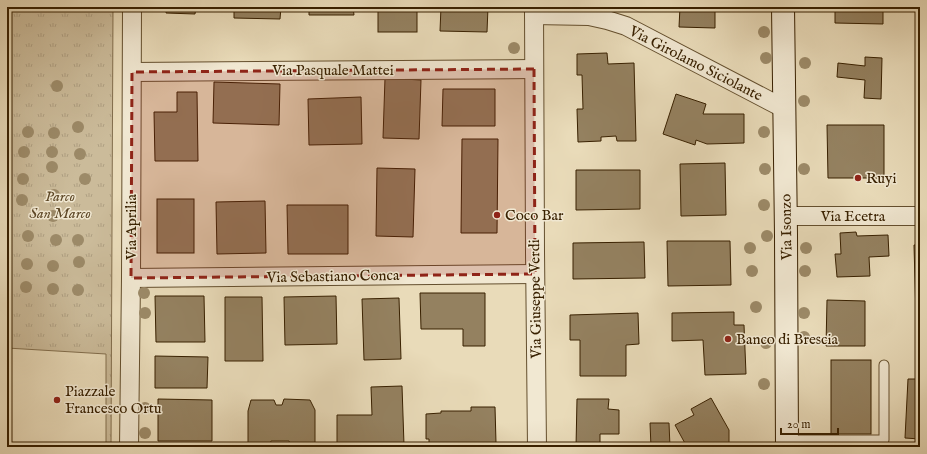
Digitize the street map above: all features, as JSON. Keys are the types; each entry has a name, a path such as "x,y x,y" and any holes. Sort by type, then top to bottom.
{"main road":[{"name":"Via Isonzo","path":"783,7 787,444"}],"street":[{"name":"Via Aprilia","path":"129,447 132,7"},
{"name":"Via Girolamo Siciolante","path":"534,11 589,16 626,26 784,109"},
{"name":"Via Giuseppe Verdi","path":"534,11 537,447"},
{"name":"Via Pasquale Mattei","path":"132,72 534,69"},
{"name":"Via Ecetra","path":"786,216 920,216"},
{"name":"Via Sebastiano Conca","path":"131,278 535,274"}],"lane":[{"path":"787,444 884,440 884,365"}],"highlighted area":[{"path":"534,69 535,274 131,278 132,72"}],"green space":[{"name":"Parco San Marco","path":"7,7 113,7 111,447 106,447 106,354 7,348"}],"building":[{"path":"167,7 196,7 195,14 166,13"},
{"path":"234,7 281,7 280,19 234,18"},
{"path":"309,7 353,7 354,15 309,15"},
{"path":"378,7 417,7 417,32 378,32"},
{"path":"441,7 488,7 487,32 440,31"},
{"path":"680,7 715,7 715,28 679,27"},
{"path":"835,7 883,7 883,24 835,23"},
{"path":"916,16 920,16 920,72 917,72"},
{"path":"607,53 608,64 634,63 636,141 617,141 616,136 601,137 601,141 578,142 577,109 583,109 582,75 577,75 577,54"},
{"path":"865,57 882,58 881,99 864,98 865,80 837,77 838,63 865,66"},
{"path":"385,78 421,80 419,139 383,138"},
{"path":"214,82 280,84 279,125 213,123"},
{"path":"443,89 495,89 495,126 442,126"},
{"path":"177,92 197,92 198,161 155,161 154,112 177,112"},
{"path":"676,94 706,104 703,114 744,114 744,143 707,144 696,140 695,145 663,134"},
{"path":"361,97 362,144 309,145 308,99"},
{"path":"827,125 884,125 884,178 828,178"},
{"path":"462,139 498,139 497,233 461,233"},
{"path":"725,163 726,215 681,216 680,164"},
{"path":"377,168 415,169 413,237 376,236"},
{"path":"576,170 640,170 640,209 576,210"},
{"path":"157,199 194,199 194,253 157,253"},
{"path":"265,201 266,253 217,254 216,202"},
{"path":"287,205 348,205 348,254 288,254"},
{"path":"856,232 857,236 888,235 889,256 869,257 870,276 837,277 835,254 841,254 840,233"},
{"path":"667,241 730,241 731,285 668,286"},
{"path":"644,242 645,278 573,279 573,243"},
{"path":"914,245 920,245 920,316 916,316"},
{"path":"420,293 485,293 485,346 463,346 463,329 421,329"},
{"path":"155,296 204,296 205,342 156,342"},
{"path":"336,296 337,344 285,345 284,297"},
{"path":"225,297 262,297 263,361 225,361"},
{"path":"399,298 401,359 364,360 362,299"},
{"path":"827,300 865,301 865,346 826,346"},
{"path":"734,312 734,325 744,325 746,374 705,375 703,340 672,341 672,313"},
{"path":"638,313 639,344 626,345 626,376 580,376 580,340 570,340 570,315"},
{"path":"155,356 208,357 207,388 155,388"},
{"path":"831,360 871,360 871,434 831,434"},
{"path":"908,379 920,379 920,439 905,438"},
{"path":"402,386 404,445 382,445 382,447 337,447 337,415 372,415 371,387"},
{"path":"711,398 729,430 729,447 687,447 675,425 694,415 691,409"},
{"path":"158,399 212,400 212,441 158,441"},
{"path":"284,399 310,400 315,410 315,447 291,447 289,441 271,441 269,447 248,447 248,411 251,400 274,400 276,405 282,405"},
{"path":"577,399 609,399 608,409 619,410 619,434 600,434 600,447 576,447"},
{"path":"471,407 495,407 496,443 483,443 483,447 429,447 429,439 426,439 426,414 441,413 441,411 471,411"},
{"path":"650,423 669,423 670,447 651,447"}],"place":[{"name":"Ruyi","path":"858,178"},
{"name":"Coco Bar","path":"497,215"},
{"name":"Banco di Brescia","path":"728,339"},
{"name":"Piazzale Francesco Ortu","path":"57,400"}]}
